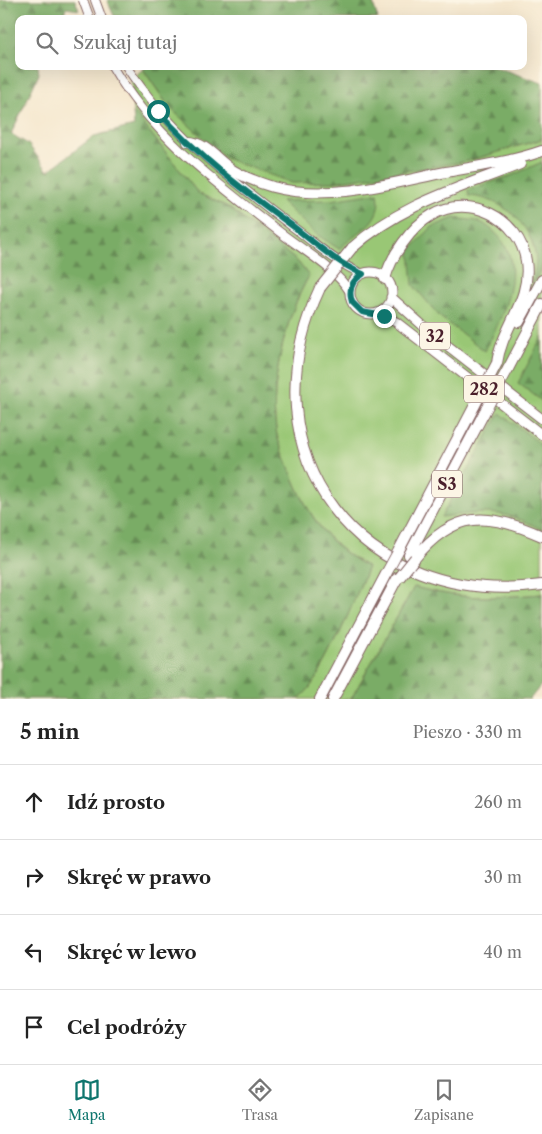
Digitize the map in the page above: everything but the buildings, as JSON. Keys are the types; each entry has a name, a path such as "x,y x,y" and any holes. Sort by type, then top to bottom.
{"highway":[{"path":"188,142 196,142 234,171 262,183 290,191 308,192 339,191 379,185 542,153"},
{"path":"542,153 414,205 384,222 352,248 320,288 299,343 294,388 295,414 306,458 333,509 372,547 418,574 458,585 483,588 542,585"},
{"path":"386,279 390,265 404,244 416,228 432,214 451,208 469,207 488,212 505,222 523,249 527,275 520,305 499,350 497,363"},
{"name":"S3","path":"320,699 542,280"},
{"name":"S3","path":"333,699 397,579 412,557 484,413 542,304"},
{"path":"412,557 443,530 469,521 498,520 542,536"}],"main road":[{"path":"83,0 89,15"},
{"path":"95,0 101,15"},
{"path":"115,70 140,107 179,150 213,180 328,269 350,292"},
{"path":"129,70 158,111 188,142 276,214 347,267 363,274 375,273 386,279 389,284 391,297 385,309 377,313 367,314 358,310 352,302 350,292 352,283 363,274"},
{"name":"32","path":"391,297 430,332 542,419"},
{"name":"282","path":"377,313 396,322 542,434"}],"green space":[{"path":"0,0 75,0 79,10 66,8 63,15 15,15 15,70 38,70 39,74 11,134 28,144 48,171 94,136 134,126 133,111 198,193 228,207 297,261 309,276 293,310 277,371 274,411 280,446 300,494 317,523 339,547 352,558 368,567 327,660 306,692 297,699 0,699"},
{"path":"107,0 372,0 377,15 114,15"},
{"path":"144,70 169,107 334,182 468,161 542,139 542,594 478,597 448,594 414,587 351,699 297,699 306,692 327,660 368,567 339,547 327,535 308,509 280,446 277,433 274,411 277,371 281,350 293,310 309,276 297,261 228,207 198,193 133,111 131,80"},
{"path":"144,70 505,70 542,83 542,139 468,161 334,182 292,183 225,158 169,107"},
{"path":"542,162 542,267 532,286 536,266 534,247 522,225 504,208 482,198 469,196 468,190 513,175"},
{"path":"378,193 379,203 373,219 339,249 316,234 281,201 331,200"},
{"path":"454,218 474,220 484,224 499,237 508,252 512,267 507,301 485,351 440,317 413,285 410,250 432,227"},
{"path":"542,337 542,401 518,383"},
{"path":"500,413 542,445 542,530 516,518 493,513 441,517"},
{"path":"414,587 448,594 478,597 542,594 542,684 530,699 351,699"}],"route":[{"path":"158,111 188,142 228,176 347,267 363,274 352,283 350,292 352,302 362,312 367,314 377,313 384,316"}]}
